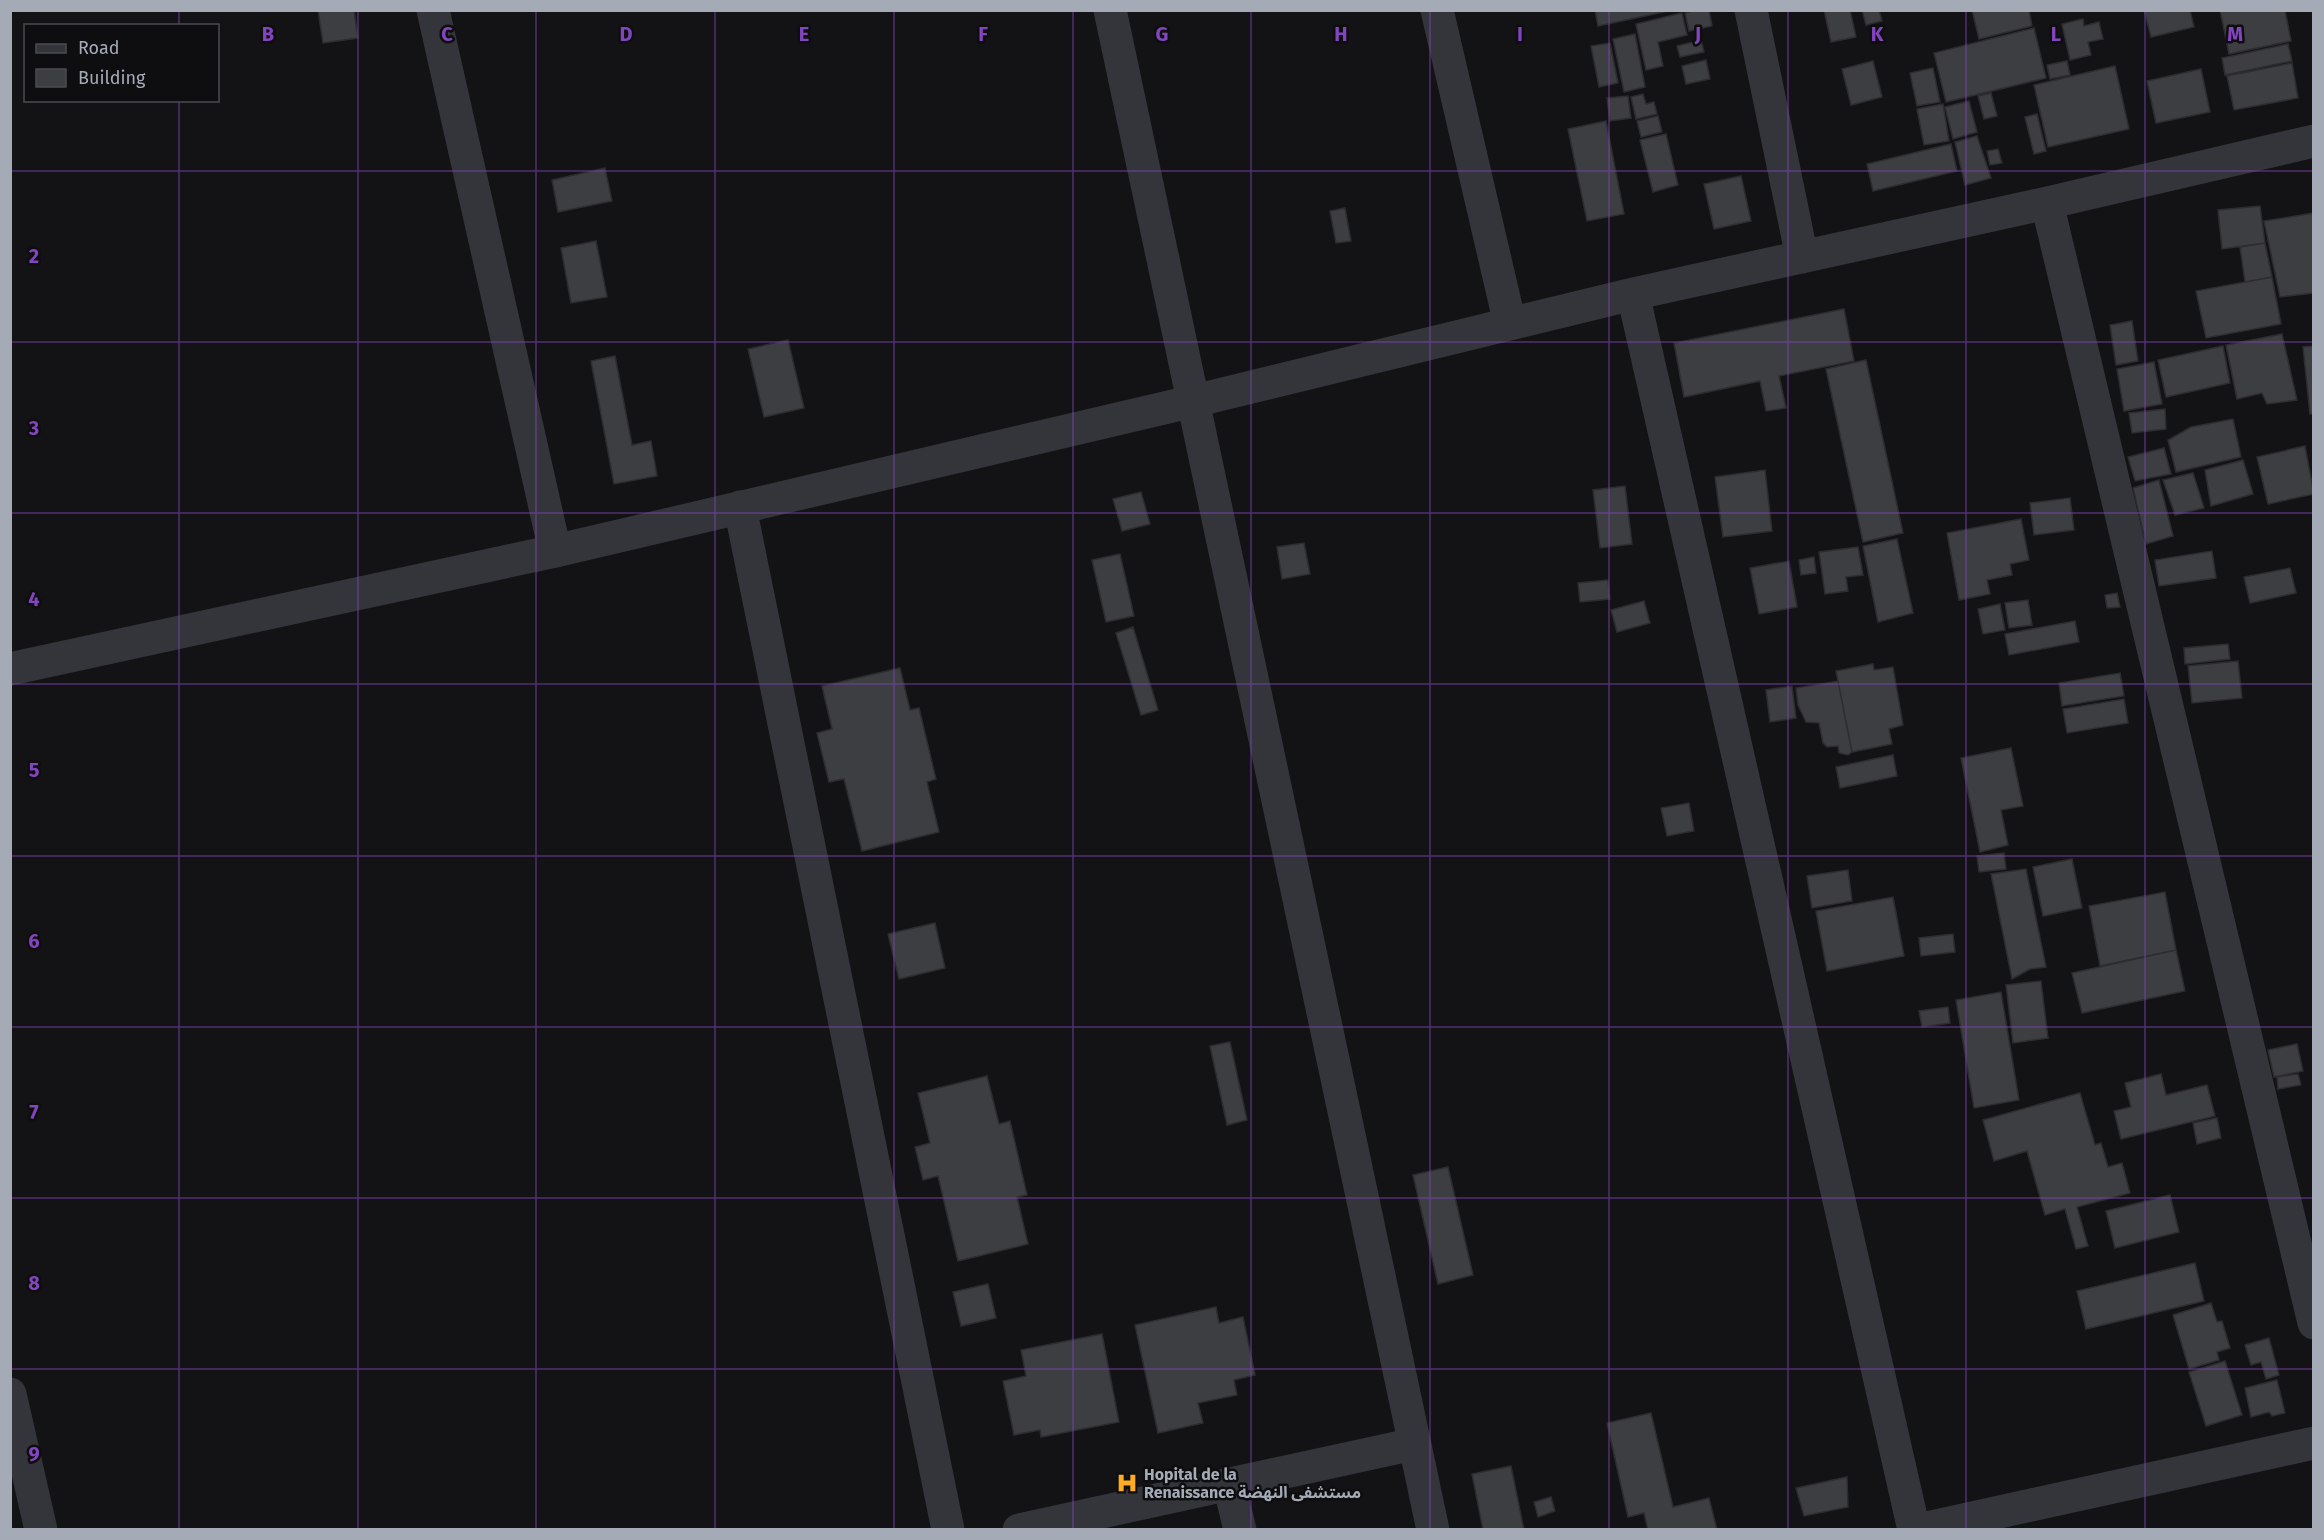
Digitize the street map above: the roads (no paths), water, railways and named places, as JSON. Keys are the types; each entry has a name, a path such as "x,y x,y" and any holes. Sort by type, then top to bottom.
{"street":[{"path":"433,10 555,551"},
{"path":"1110,10 1433,1530"},
{"path":"1437,10 1510,324"},
{"path":"1751,10 1802,257"},
{"path":"10,669 555,551 1194,401 1633,294 2047,203 2313,141"},
{"path":"2047,203 2313,1323"},
{"path":"1633,294 1916,1530 2313,1443"},
{"path":"740,507 948,1530"},
{"path":"10,1394 41,1530"},
{"path":"1019,1530 1414,1444"},
{"path":"1229,1484 1240,1530"}],"place":[{"name":"Hopital de la Renaissance مستشفى النهضة","path":"1127,1483"}]}
